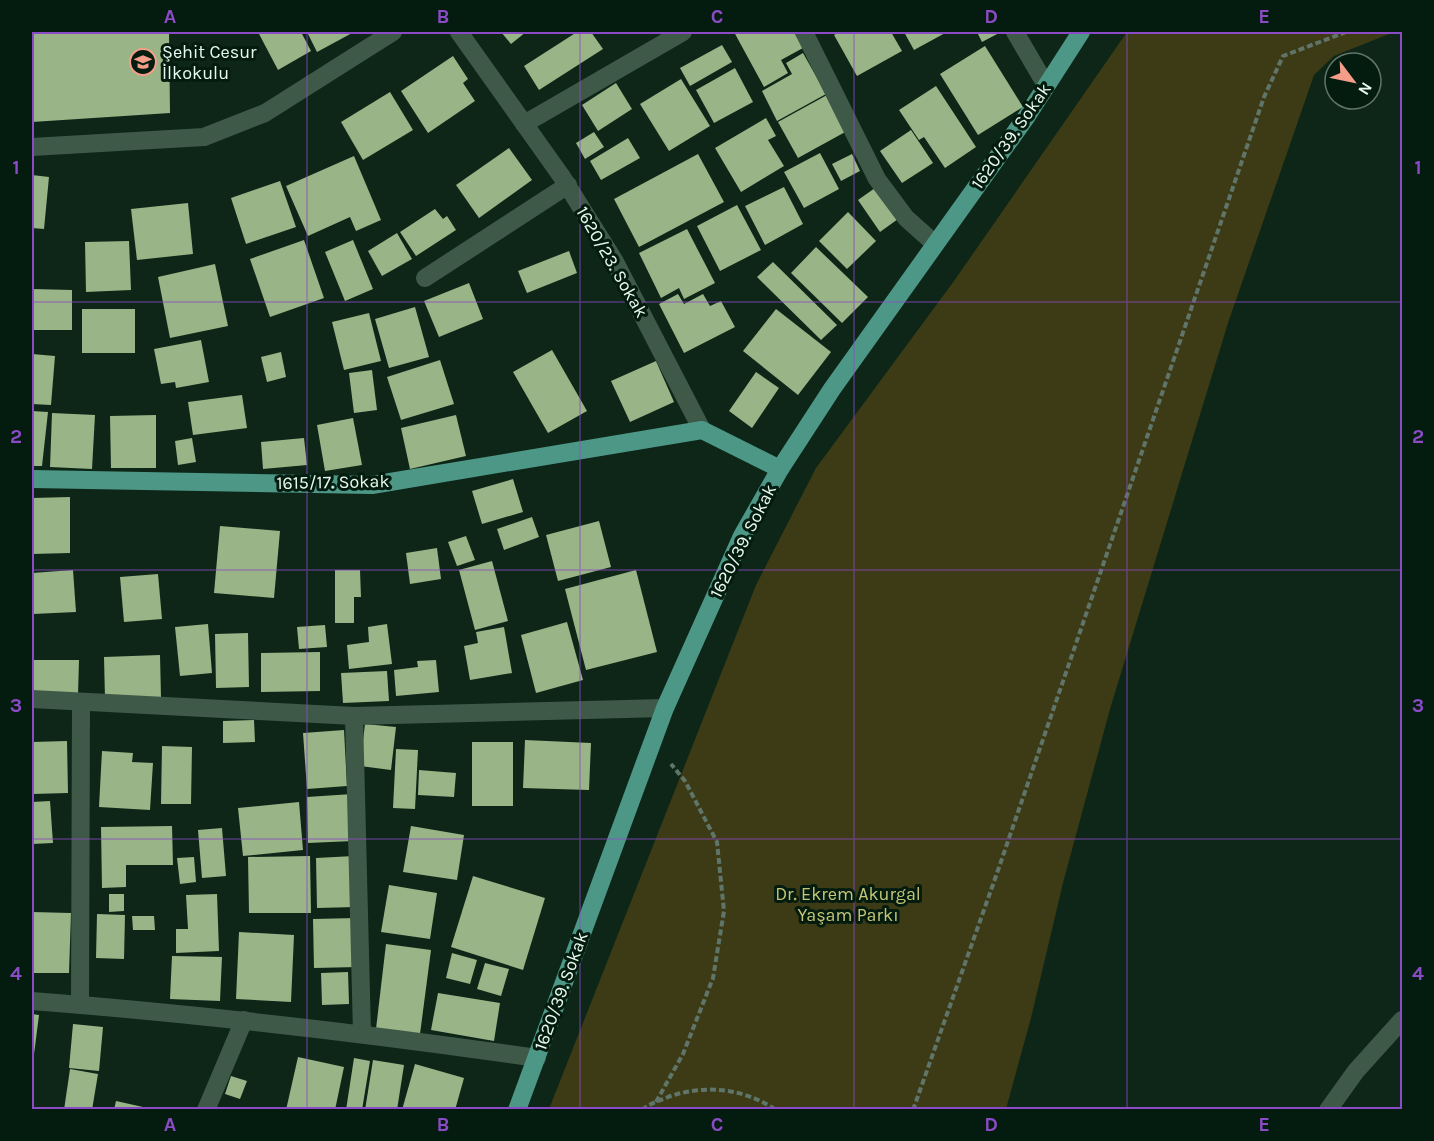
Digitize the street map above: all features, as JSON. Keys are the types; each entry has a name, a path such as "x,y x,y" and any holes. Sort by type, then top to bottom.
{"main road":[{"name":"1620/39. Sokak","path":"518,1110 652,741 742,536 780,469 832,389 1027,116 1081,32"},
{"path":"702,430 780,469"},
{"name":"1615/17. Sokak","path":"32,480 372,485 702,430"}],"street":[{"path":"32,147 204,137 265,113 393,32"},
{"name":"1620/23. Sokak","path":"459,32 568,185 614,260 702,430"},
{"path":"524,124 682,32"},
{"path":"804,32 877,179 906,218 935,244"},
{"path":"1015,32 1046,85"},
{"path":"425,278 568,185"},
{"path":"32,699 354,716 665,708"},
{"path":"80,1005 81,703"},
{"path":"354,716 362,1034"},
{"path":"32,1001 244,1020 537,1058"},
{"path":"206,1110 244,1020"},
{"path":"1328,1110 1356,1071 1402,1020"}],"path":[{"path":"914,1110 1264,97 1283,56 1346,32"},
{"path":"652,741 685,781 717,842 724,910 713,978 683,1054 656,1102"},
{"path":"642,1110 685,1091 724,1089 762,1100 776,1110"}],"green space":[{"name":"Dr. Ekrem Akurgal Yaşam Parkı","path":"1127,32 1394,32 1346,51 1323,51 1323,66 1314,75 1228,323 1110,709 1006,1109 549,1109 756,585 816,468 954,281"}],"building":[{"path":"32,32 169,32 170,113 32,122"},
{"path":"258,32 301,32 311,51 278,70"},
{"path":"307,32 354,32 317,52"},
{"path":"501,32 526,32 511,44"},
{"path":"577,32 591,32 603,49 539,90 524,66"},
{"path":"734,32 794,32 803,48 781,60 788,73 764,87"},
{"path":"839,32 891,32 902,51 857,76 834,35"},
{"path":"904,32 947,32 914,50"},
{"path":"977,32 1001,32 982,42"},
{"path":"722,45 732,62 690,86 680,68"},
{"path":"985,46 1023,107 978,135 940,74"},
{"path":"803,53 826,94 777,121 762,91 792,74 786,63"},
{"path":"453,56 468,79 463,83 475,101 428,133 401,91"},
{"path":"735,68 753,102 714,123 696,90"},
{"path":"681,79 710,126 669,151 640,104"},
{"path":"616,83 632,109 598,131 582,105"},
{"path":"936,86 976,147 945,168 924,137 919,140 899,110"},
{"path":"390,92 413,130 363,160 341,122"},
{"path":"827,95 847,131 798,158 778,122"},
{"path":"766,118 776,136 768,140 784,166 741,192 715,148"},
{"path":"911,130 933,163 902,183 880,151"},
{"path":"594,132 604,147 585,159 576,143"},
{"path":"628,138 640,158 601,180 590,161"},
{"path":"509,148 532,180 479,218 456,185"},
{"path":"820,153 839,189 804,208 784,172"},
{"path":"698,154 724,202 639,247 614,199"},
{"path":"852,154 860,171 841,181 832,164"},
{"path":"354,156 381,220 356,231 350,217 308,236 286,186"},
{"path":"32,175 49,177 44,229 32,228"},
{"path":"280,181 296,227 246,244 231,198"},
{"path":"784,187 803,224 765,245 745,206"},
{"path":"875,188 898,219 880,232 858,200"},
{"path":"188,203 193,254 137,260 131,209"},
{"path":"737,205 761,250 720,271 697,226"},
{"path":"435,209 443,219 447,216 456,230 416,256 400,232"},
{"path":"848,212 876,241 847,269 819,241"},
{"path":"687,229 715,283 684,299 679,288 661,298 639,253"},
{"path":"397,233 412,259 382,276 368,251"},
{"path":"304,240 324,298 270,317 250,259"},
{"path":"353,240 373,289 345,301 325,252"},
{"path":"129,241 131,290 86,292 85,242"},
{"path":"816,247 868,297 842,323 791,273"},
{"path":"569,251 577,273 527,293 518,271"},
{"path":"773,262 837,325 821,340 757,277"},
{"path":"215,264 228,326 170,338 158,277"},
{"path":"469,283 483,319 439,337 424,301"},
{"path":"32,289 72,290 72,330 32,330"},
{"path":"678,294 684,304 703,294 710,306 721,301 735,327 684,353 659,304"},
{"path":"415,307 429,357 389,368 375,319"},
{"path":"82,309 135,309 135,353 82,353"},
{"path":"776,309 831,352 798,395 743,351"},
{"path":"369,313 381,361 344,370 332,322"},
{"path":"201,340 209,382 176,388 175,382 161,384 154,349"},
{"path":"552,350 587,411 548,433 513,372"},
{"path":"281,352 286,377 267,382 261,357"},
{"path":"32,354 55,356 51,405 32,404"},
{"path":"440,360 454,404 401,420 387,377"},
{"path":"656,361 674,402 630,422 611,381"},
{"path":"372,370 377,410 354,413 349,373"},
{"path":"756,372 779,388 752,428 729,411"},
{"path":"242,395 247,428 193,435 188,402"},
{"path":"32,411 48,412 42,466 32,466"},
{"path":"52,413 95,415 92,469 50,467"},
{"path":"156,415 156,468 111,468 110,416"},
{"path":"456,415 466,456 410,469 401,428"},
{"path":"353,418 362,465 325,471 317,425"},
{"path":"192,438 196,462 178,465 175,441"},
{"path":"304,438 307,465 263,469 261,442"},
{"path":"513,479 523,512 482,524 472,491"},
{"path":"70,497 70,553 32,554 32,498"},
{"path":"532,517 539,537 504,550 497,529"},
{"path":"599,521 611,567 558,581 546,535"},
{"path":"220,526 280,531 274,598 214,593"},
{"path":"466,536 475,560 457,566 448,542"},
{"path":"437,548 441,579 410,584 406,553"},
{"path":"492,561 508,621 475,630 459,570"},
{"path":"73,570 76,612 33,614 32,573"},
{"path":"335,570 360,570 361,597 354,597 354,623 335,623"},
{"path":"636,570 657,652 586,670 565,589"},
{"path":"158,574 162,619 124,622 120,577"},
{"path":"567,622 583,680 536,693 521,635"},
{"path":"208,624 212,673 180,676 175,627"},
{"path":"387,624 392,664 349,669 347,645 369,642 368,627"},
{"path":"325,625 327,647 299,649 297,627"},
{"path":"504,627 512,673 470,680 464,646 478,643 476,632"},
{"path":"248,633 249,687 216,688 215,634"},
{"path":"320,652 320,691 261,692 261,653"},
{"path":"160,655 161,697 105,699 104,657"},
{"path":"32,660 79,660 78,695 32,695"},
{"path":"436,660 439,692 396,696 394,670 418,667 417,661"},
{"path":"387,671 389,701 343,703 341,673"},
{"path":"254,720 255,742 223,743 223,721"},
{"path":"365,724 396,727 391,770 360,766"},
{"path":"344,730 347,786 307,789 303,733"},
{"path":"525,740 591,743 589,790 523,788"},
{"path":"67,741 68,793 32,794 32,742"},
{"path":"472,742 513,742 513,806 472,806"},
{"path":"162,746 192,747 191,804 161,804"},
{"path":"396,749 418,750 415,809 393,808"},
{"path":"102,751 133,753 132,762 153,763 150,810 99,807"},
{"path":"419,770 456,773 454,797 418,795"},
{"path":"352,794 353,841 308,843 307,797"},
{"path":"50,801 53,843 32,844 32,802"},
{"path":"299,802 303,850 243,856 238,808"},
{"path":"172,826 173,865 126,865 126,887 102,888 101,827"},
{"path":"411,826 464,835 457,880 403,872"},
{"path":"222,828 226,876 202,878 198,830"},
{"path":"310,856 311,913 249,913 248,857"},
{"path":"354,856 356,907 317,908 316,858"},
{"path":"194,857 196,882 180,884 177,858"},
{"path":"473,876 545,898 523,970 451,947"},
{"path":"389,885 437,893 430,939 381,932"},
{"path":"109,894 124,894 124,911 109,912"},
{"path":"217,894 219,951 176,953 176,929 188,929 186,895"},
{"path":"32,912 71,913 69,973 32,973"},
{"path":"97,914 125,915 124,959 96,958"},
{"path":"132,916 154,916 155,930 133,930"},
{"path":"357,918 358,967 314,968 313,919"},
{"path":"239,932 294,935 291,1002 236,999"},
{"path":"386,944 431,950 420,1034 376,1029"},
{"path":"452,953 477,960 470,984 446,978"},
{"path":"172,956 222,957 220,1001 170,999"},
{"path":"485,963 509,969 501,996 477,989"},
{"path":"348,972 349,1004 322,1005 321,973"},
{"path":"438,993 500,1003 494,1041 431,1030"},
{"path":"32,1014 39,1015 33,1062 32,1062"},
{"path":"73,1024 103,1027 99,1071 69,1068"},
{"path":"298,1057 344,1067 335,1110 286,1110"},
{"path":"354,1058 370,1061 362,1110 346,1110"},
{"path":"373,1060 404,1065 397,1110 365,1110"},
{"path":"415,1064 464,1078 455,1110 402,1110"},
{"path":"70,1069 98,1074 92,1110 64,1110"},
{"path":"231,1076 247,1081 240,1099 225,1094"},
{"path":"116,1101 152,1109 152,1110 114,1110"}],"place":[{"name":"Şehit Cesur İlkokulu","path":"143,62"}]}
